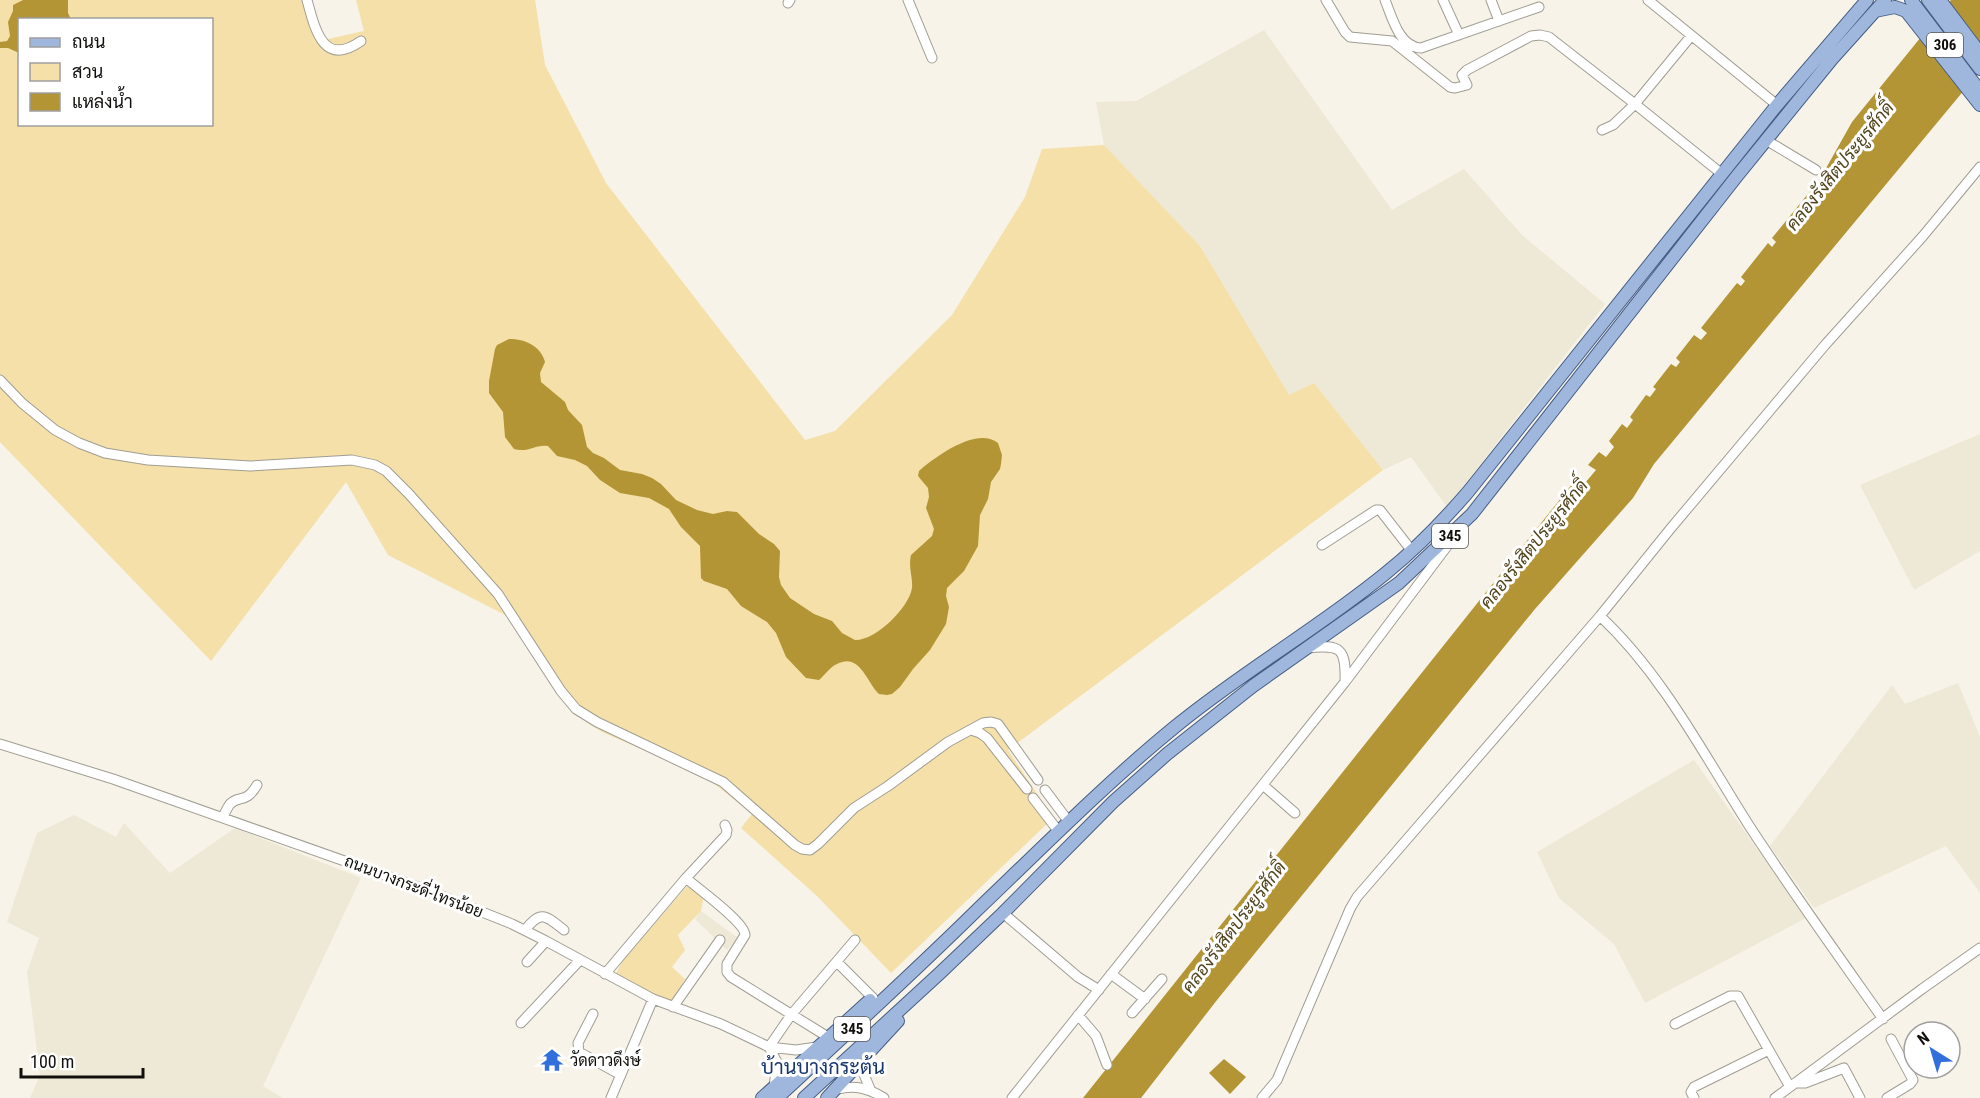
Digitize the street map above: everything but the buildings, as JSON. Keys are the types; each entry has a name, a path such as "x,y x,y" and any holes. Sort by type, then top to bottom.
{"main road":[{"name":"345","path":"776,1092 926,960 1128,767 1238,678 1360,594 1412,551 1468,492 1777,105 1867,4 1885,0"},
{"name":"306","path":"1911,0 1974,91 1980,105"},
{"name":"306","path":"1928,0 1980,69"},
{"name":"306","path":"1940,0 1980,53"},
{"name":"345","path":"804,1098 940,973 1113,802 1167,754 1253,686 1399,583 1472,514 1766,140 1867,4"},
{"name":"306","path":"1867,4 1895,7 1906,11 1974,91"},
{"path":"762,1098 776,1092 817,1047 873,998 926,960"},
{"path":"827,1098 940,973"}],"street":[{"path":"307,0 321,41 327,47 338,51 353,47 361,41"},
{"path":"909,0 932,58"},
{"path":"1326,0 1344,32 1350,37 1392,42 1450,87 1455,88 1467,85 1462,75 1467,70 1531,36 1549,37 1722,174"},
{"path":"1385,0 1400,34 1414,48 1421,48 1539,7"},
{"path":"1443,0 1459,35"},
{"path":"1491,0 1499,21"},
{"path":"1648,0 1777,105"},
{"path":"1602,130 1613,125 1635,104 1691,36"},
{"path":"1766,140 1816,170"},
{"path":"1262,1098 1277,1080 1357,897 1600,616 1810,362 1923,236 1980,168"},
{"path":"0,380 22,403 55,430 105,453 148,460 250,466 352,460 375,465 386,471 498,594 561,691 576,709 597,722 723,782 802,849 810,849 818,844 865,799 888,786 948,742 983,723 998,724 1038,780"},
{"path":"1322,545 1376,510 1380,510 1412,551"},
{"path":"1012,1098 1345,682 1472,514"},
{"path":"1600,616 1623,638 1644,664 1778,871 1883,1019"},
{"path":"1307,648 1328,646 1337,648 1344,657 1345,682"},
{"path":"971,730 987,738 1027,789"},
{"name":"ถนนบางกระดี่-ไทรน้อย","path":"0,744 113,779 432,892 525,930 653,999 722,1024 769,1047 795,1050 817,1047"},
{"path":"1263,784 1295,813"},
{"path":"223,817 229,805 234,801 245,799 253,793 257,785"},
{"path":"1045,790 1069,822"},
{"path":"1033,798 1059,832"},
{"path":"604,974 726,835 728,830 725,825"},
{"path":"686,878 736,919 745,931 745,935 727,964 730,977 828,1038"},
{"path":"1003,913 1078,977 1099,990"},
{"path":"525,930 534,918 539,916 544,916 564,930"},
{"path":"674,1007 720,940"},
{"path":"776,1092 777,1062 769,1047 791,1015 855,940"},
{"path":"527,962 546,941"},
{"path":"1775,1098 1980,948"},
{"path":"521,1023 580,960"},
{"path":"837,962 873,998"},
{"path":"1111,974 1145,999"},
{"path":"1132,1013 1162,979"},
{"path":"1675,1024 1735,995 1740,1000 1767,1051 1792,1085"},
{"path":"611,1098 653,999"},
{"path":"593,1014 578,1043 579,1052 621,1075"},
{"path":"1078,1016 1096,1036 1107,1065"},
{"path":"1887,1098 1913,1080 1891,1038"},
{"path":"870,1089 863,1072 865,1061 873,1049"},
{"path":"1694,1098 1691,1092 1694,1087 1767,1051"},
{"path":"1792,1085 1805,1083 1844,1068 1860,1098"},
{"path":"837,1089 848,1086 870,1089 884,1098"}],"shaded area":[{"path":"1264,30 1392,210 1464,169 1522,235 1605,304 1447,507 1411,457 1383,470 1314,383 1289,396 1200,246 1104,145 1096,102 1136,101"},
{"path":"1980,434 1980,551 1914,590 1860,485"},
{"path":"1958,683 1980,737 1980,893 1946,846 1814,908 1770,846 1892,685 1905,704"},
{"path":"1694,760 1806,918 1645,1003 1614,944 1559,898 1537,852"},
{"path":"74,815 116,837 124,823 170,873 235,828 361,878 263,1086 283,1098 30,1098 40,1075 27,972 39,938 7,922 37,833"},
{"path":"701,911 738,938 727,950 695,919"}],"green space":[{"path":"0,0 306,0 319,41 364,31 356,0 535,0 545,65 606,183 805,440 835,431 952,315 1025,197 1042,149 1104,145 1200,246 1289,395 1314,383 1383,470 1008,750 1053,818 891,973 817,896 741,828 752,814 706,777 602,732 586,722 544,667 517,621 388,555 346,482 211,661 0,442"},
{"path":"689,884 704,896 701,911 678,935 685,950 672,967 685,979 671,1004 614,977 623,960"}],"water":[{"path":"23,0 68,0 70,18 18,18 18,53 8,48 0,48 0,42 7,41 10,36 8,22 13,5"},
{"name":"คลองรังสิตประยูรศักดิ์","path":"1951,0 1980,0 1980,71 1654,464 1633,498 1535,609 1217,1000 1141,1098 1083,1098 1577,478 1585,483 1596,470 1588,465 1599,452 1606,457 1614,447 1609,441 1622,424 1627,428 1633,420 1630,417 1646,395 1650,397 1656,389 1653,387 1671,364 1676,367 1680,362 1676,358 1694,335 1701,340 1707,333 1701,328 1737,283 1741,286 1745,281 1741,277 1768,243 1772,247 1776,242 1772,238 1820,179 1852,122"},
{"path":"509,339 532,344 543,356 545,362 540,373 541,382 565,402 568,410 582,425 587,447 593,453 620,470 652,478 676,500 697,510 713,514 727,511 737,512 780,551 779,577 781,585 790,598 814,614 832,621 842,633 855,640 872,635 890,622 910,596 912,588 911,555 932,536 934,529 926,508 929,497 928,488 918,476 919,471 935,458 968,441 979,438 998,443 1002,455 1001,464 991,482 988,499 980,515 978,546 964,571 947,588 946,596 949,607 946,624 930,650 900,687 892,694 879,694 857,665 845,661 834,665 819,680 806,678 786,657 776,633 767,622 741,606 727,589 701,578 700,546 681,527 669,509 649,498 620,493 600,480 587,466 575,460 557,456 548,446 524,450 514,449 505,437 503,412 489,393 495,349 497,345"},
{"path":"1224,1059 1246,1077 1230,1094 1209,1073"}],"place":[{"name":"วัดดาวดึงษ์","path":"552,1060"}],"district":[{"name":"บ้านบางกระต้น","path":"823,1067"}]}
